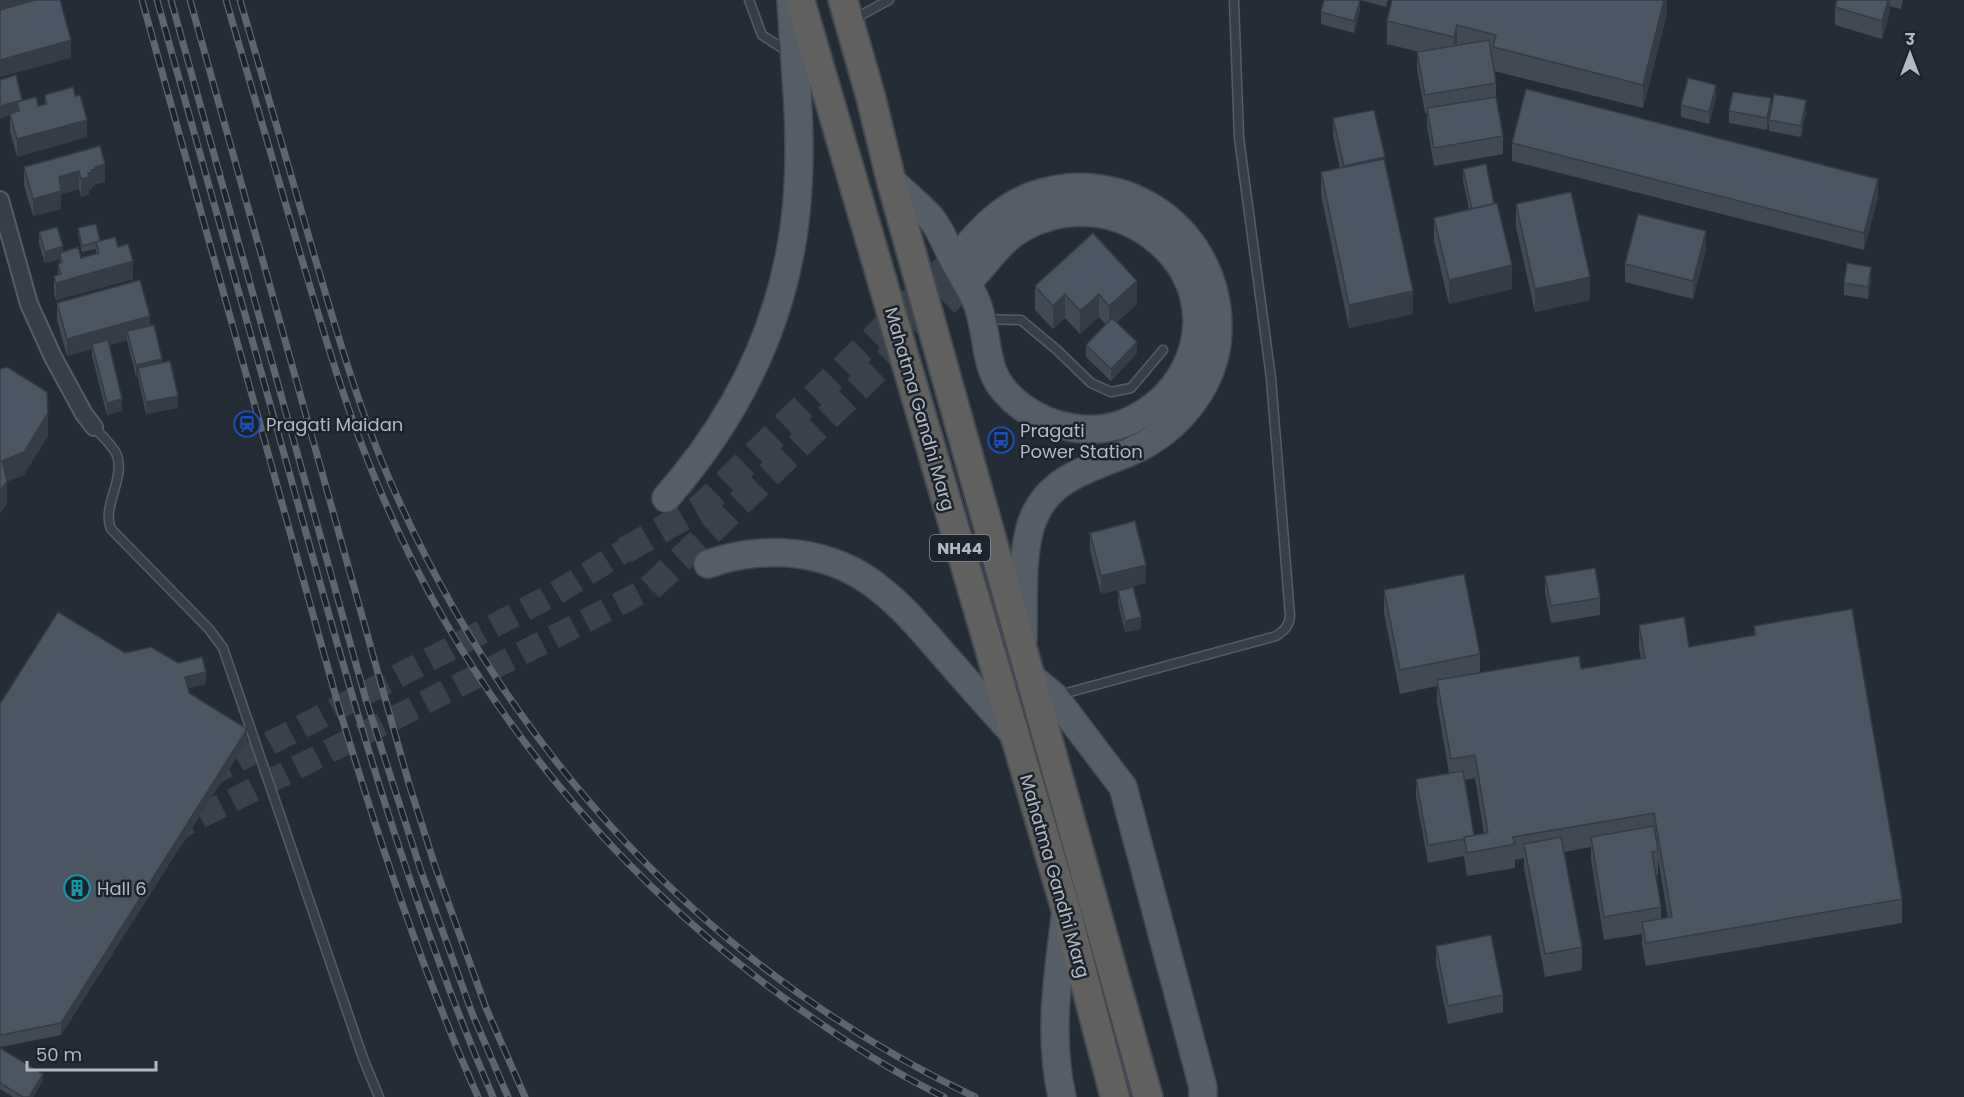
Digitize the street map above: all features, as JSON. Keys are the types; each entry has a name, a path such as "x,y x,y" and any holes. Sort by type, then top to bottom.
{"highway":[{"name":"Mahatma Gandhi Marg","path":"800,0 1066,910 1114,1097"},
{"name":"Mahatma Gandhi Marg","path":"846,10 891,180 1148,1097"}],"main road":[{"path":"666,498 690,470 731,411 763,346 776,312 791,250 798,187 799,155 791,0"},
{"path":"891,180 932,220 978,306 991,369 1008,394 1032,414 1046,421 1061,426 1092,429 1122,424 1150,410 1162,400 1181,377 1188,363 1194,341 1196,318 1194,303 1186,279 1173,256 1162,244 1134,224 1101,213 1068,212 1037,220 967,264 987,224 1016,203 1067,188 1103,189 1140,201 1172,221 1196,249 1205,265 1216,299 1218,335 1215,353 1209,371 1192,404 1172,425 1150,442 1069,478 1049,494 1037,510 1029,529 1027,543 1023,649"},
{"path":"708,564 747,554 788,552 828,561 863,577 894,601 1015,735"},
{"path":"1031,677 1054,696 1123,787 1203,1087 1203,1097"},
{"path":"1062,1097 1058,1077 1055,990 1066,910"}],"street":[{"path":"0,200 29,304 84,414 94,427"}],"lane":[{"path":"749,0 762,35 794,55"},
{"path":"846,10 889,0"},
{"path":"1054,696 1276,636 1289,624 1271,378 1239,138 1234,0"},
{"path":"981,319 1021,320 1091,383 1112,392 1131,388 1163,350"},
{"path":"94,427 116,452 118,462 108,520 111,529 209,629 223,648 359,1047 379,1097"}],"building":[{"path":"35,0 60,0 71,40 0,60 0,10"},
{"path":"1324,0 1360,0 1354,21 1321,12"},
{"path":"1392,0 1664,0 1643,85 1493,47 1496,35 1457,25 1454,37 1387,21"},
{"path":"1837,0 1888,0 1882,21 1835,7"},
{"path":"1489,40 1496,83 1425,95 1417,52"},
{"path":"16,75 22,100 0,106 0,80"},
{"path":"1688,78 1716,85 1709,112 1681,105"},
{"path":"73,87 75,96 80,95 87,120 17,139 10,114 19,111 17,102 36,97 38,106 47,104 45,95"},
{"path":"1526,89 1878,179 1864,233 1512,143"},
{"path":"1733,92 1771,98 1767,118 1729,111"},
{"path":"1774,94 1806,100 1801,126 1769,120"},
{"path":"1496,97 1503,136 1434,148 1427,108"},
{"path":"1374,110 1385,157 1344,166 1333,118"},
{"path":"100,146 105,164 91,170 92,172 88,173 89,177 81,179 79,171 59,177 61,191 33,199 24,167"},
{"path":"1384,159 1413,291 1349,305 1321,172"},
{"path":"1486,164 1494,204 1472,209 1463,169"},
{"path":"1571,192 1590,277 1535,289 1516,204"},
{"path":"1497,203 1512,265 1449,280 1434,218"},
{"path":"1638,214 1706,231 1693,281 1625,264"},
{"path":"96,224 100,241 82,246 78,228"},
{"path":"57,227 63,246 45,252 39,232"},
{"path":"1093,233 1137,281 1109,306 1099,294 1080,311 1065,294 1053,306 1035,286"},
{"path":"115,237 118,247 128,244 133,261 56,283 54,276 61,274 58,264 62,262 60,253 78,247 81,258 99,253 96,242"},
{"path":"1847,263 1871,267 1868,287 1844,283"},
{"path":"140,280 150,316 67,339 57,303"},
{"path":"1112,318 1137,342 1111,369 1086,345"},
{"path":"154,325 162,359 136,365 127,331"},
{"path":"108,340 122,399 107,403 92,344"},
{"path":"170,361 178,396 146,402 138,368"},
{"path":"7,367 47,392 48,413 24,452 2,461 7,481 0,491 0,369"},
{"path":"1135,521 1146,565 1101,576 1090,533"},
{"path":"1595,568 1600,598 1551,606 1545,576"},
{"path":"1464,574 1480,654 1400,670 1384,590"},
{"path":"1133,587 1141,617 1125,621 1118,591"},
{"path":"1852,609 1902,899 1646,943 1642,922 1672,917 1654,813 1513,837 1515,844 1467,853 1464,837 1488,833 1475,755 1451,759 1437,680 1579,656 1581,669 1645,658 1639,625 1684,617 1689,647 1756,635 1754,626"},
{"name":"Hall 6","path":"58,612 125,653 151,647 178,663 202,657 206,672 185,677 189,693 247,729 61,1023 1,1035 0,704"},
{"path":"1463,771 1474,835 1428,845 1416,779"},
{"path":"1654,826 1658,851 1652,852 1661,907 1604,917 1591,837"},
{"path":"1561,837 1582,947 1545,954 1524,844"},
{"path":"1491,935 1503,995 1448,1006 1436,946"},
{"path":"0,1048 43,1074 29,1097 23,1097 0,1083"}],"tunnel":[{"path":"624,551 701,507 959,255"},
{"path":"650,588 975,274"},
{"path":"206,777 556,593 624,551"},
{"path":"168,833 650,588"}],"railway":[{"path":"142,0 339,708 402,905 438,1002 478,1097"},
{"path":"157,0 321,586 386,808 436,954 493,1097"},
{"path":"171,0 366,700 421,871 472,1013 508,1097"},
{"path":"190,0 409,784 435,866 486,1008 525,1097"},
{"path":"226,0 324,334 365,454 413,562 454,637 501,709 553,778 609,843 670,904 735,960 804,1012 872,1057 944,1097"},
{"path":"240,0 349,371 368,426 390,481 438,580 494,674 556,761 626,843 703,917 786,985 877,1045 975,1097"}],"place":[{"name":"Pragati Maidan","path":"247,424"},
{"name":"Pragati Power Station","path":"1001,440"},
{"name":"Hall 6","path":"77,888"}]}
